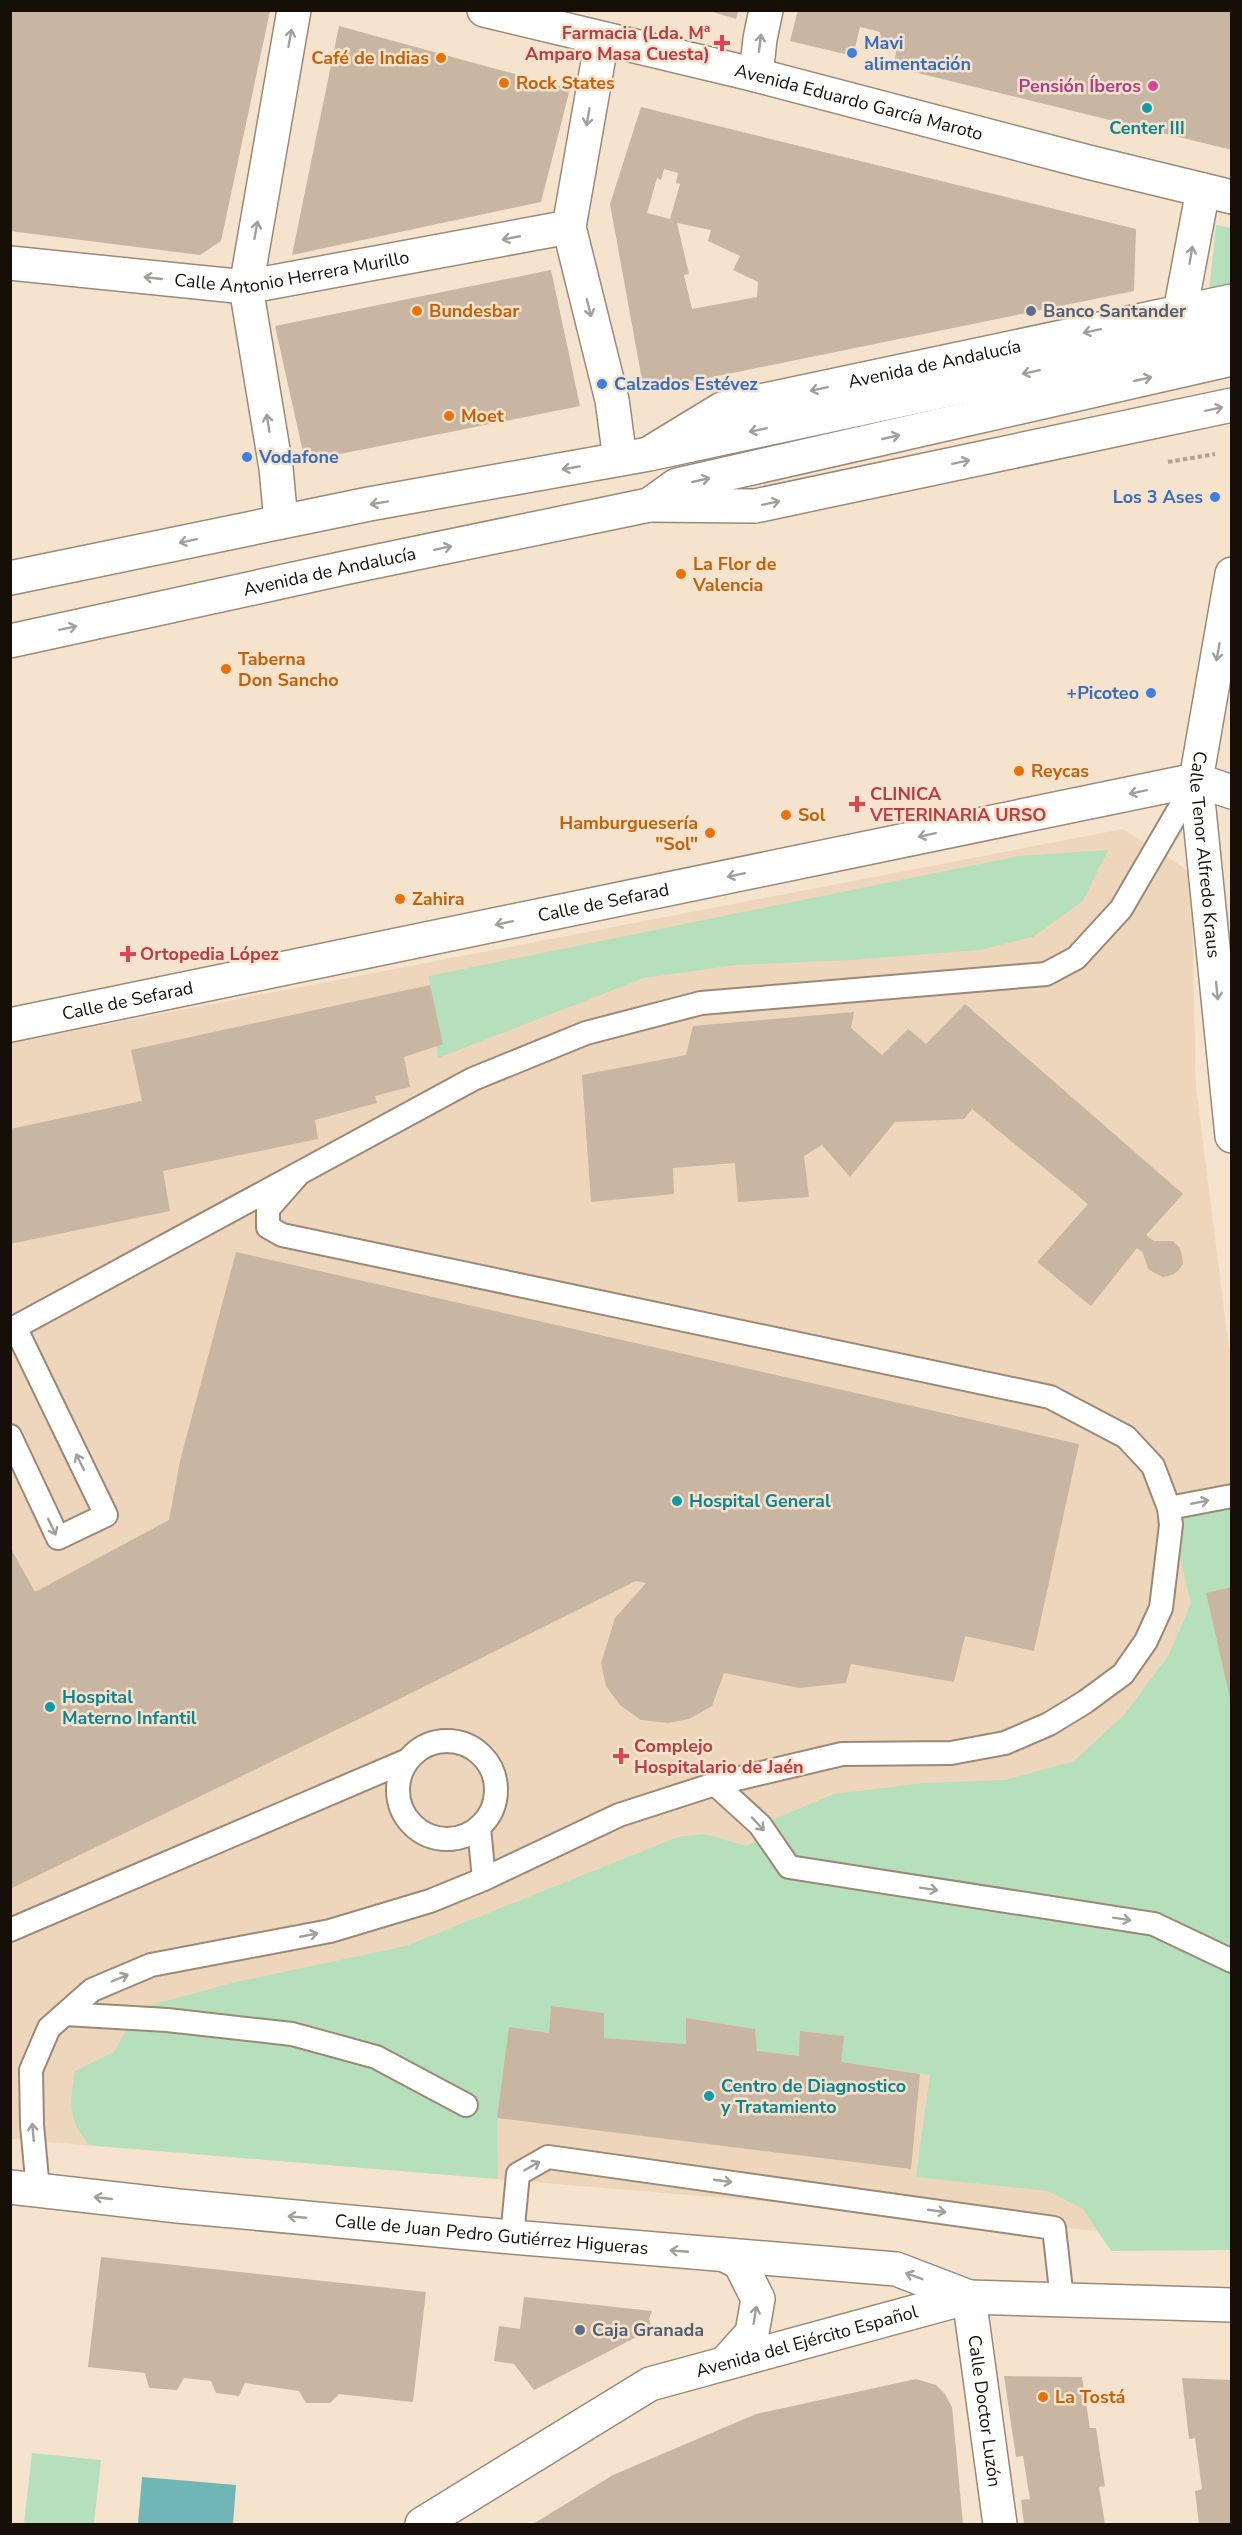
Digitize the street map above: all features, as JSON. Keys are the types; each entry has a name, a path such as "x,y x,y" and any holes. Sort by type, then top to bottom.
{"street":[{"path":"281,522 276,468 246,287 294,10"},
{"name":"Avenida Eduardo García Maroto","path":"484,10 756,75 1217,194"},
{"path":"756,75 766,10"},
{"path":"602,39 569,228 612,400 635,456"},
{"path":"1180,312 1217,194"},
{"name":"Calle Antonio Herrera Murillo","path":"10,263 246,287 569,228"},
{"name":"Avenida de Andalucía","path":"635,456 722,409 1232,301"},
{"name":"Avenida de Andalucía","path":"10,578 281,522 635,456 1232,329"},
{"name":"Avenida de Andalucía","path":"650,505 677,485 1232,359"},
{"name":"Avenida de Andalucía","path":"10,641 349,567 650,505 755,506 1232,405"},
{"name":"Calle Tenor Alfredo Kraus","path":"1232,574 1196,780 1232,1136"},
{"path":"1196,780 1232,792"},
{"name":"Calle de Sefarad","path":"10,1025 1196,780"},
{"name":"Calle de Juan Pedro Gutiérrez Higueras","path":"24,2189 190,2208 896,2269 969,2297"},
{"path":"725,2255 740,2263 758,2299 752,2333 725,2363"},
{"name":"Avenida del Ejército Español","path":"422,2524 650,2384 969,2297 1232,2305"},
{"name":"Calle Doctor Luzón","path":"969,2297 1000,2524"}],"lane":[{"path":"10,1436 58,1538 106,1515 13,1329 474,1079 597,1030 701,1003 1046,974 1076,958 1121,909 1196,780"},
{"path":"24,2189 32,2125 31,2070 49,2028 92,1990 151,1965 330,1931 430,1901 484,1879 619,1815 715,1785 842,1754 951,1753 1005,1743 1049,1724 1085,1702 1123,1674 1146,1641 1161,1608 1171,1524 1169,1508 1153,1466 1126,1437 1050,1397 282,1235 268,1227 268,1209 297,1176"},
{"path":"1169,1508 1232,1496"},
{"path":"10,1930 408,1760 431,1744 448,1741 465,1744 480,1753 491,1766 496,1782 496,1799 490,1816 479,1828 464,1837 447,1840 430,1837 415,1828 404,1815 399,1801 398,1787 401,1773 408,1760"},
{"path":"715,1785 760,1825 789,1867 1154,1923 1232,1961"},
{"path":"479,1828 484,1879"},
{"path":"65,2014 167,2020 292,2034 376,2057 466,2105"},
{"path":"512,2237 518,2174 548,2157 1054,2228 1062,2299"}],"shaded area":[{"name":"Complejo Hospitalario de Jaén","path":"1123,829 1191,872 1196,1086 1232,1372 1231,2244 920,2214 11,2139 10,1043"}],"green space":[{"path":"1216,225 1231,228 1231,287 1209,291"},
{"path":"1108,850 1083,901 1033,937 979,950 851,960 736,965 644,978 438,1058 429,976 1019,856"},
{"path":"1231,1496 1231,2250 1111,2251 1083,2209 1048,2191 916,2177 930,2075 841,2062 843,2036 801,2031 799,2056 757,2051 755,2029 687,2018 686,2044 604,2038 604,2013 551,2006 549,2033 509,2027 497,2118 498,2179 89,2145 77,2127 71,2102 75,2071 114,2052 133,2019 107,2017 236,1982 406,1946 678,1837 704,1834 746,1846 767,1836 760,1825 834,1794 924,1783 1005,1780 1074,1761 1124,1715 1168,1656 1191,1604 1169,1508"},
{"path":"32,2453 101,2460 94,2524 24,2524"}],"water":[{"path":"142,2477 236,2485 233,2524 138,2524"}],"building":[{"path":"10,10 270,11 221,241 200,255 10,231"},
{"path":"706,10 739,10 736,19"},
{"name":"Center III","path":"798,10 1232,10 1232,150 893,67 897,47 878,42 880,32 860,27 853,56 790,41"},
{"path":"339,26 570,89 541,202 292,255"},
{"path":"641,107 1136,229 1134,291 644,391 610,204","holes":["664,169 678,173 676,183 680,184 670,219 647,213 657,178 661,180","677,223 711,230 708,241 740,256 733,270 758,282 757,297 692,309 684,275 689,274"]},
{"path":"551,270 580,406 305,461 275,326"},
{"path":"430,985 443,1044 404,1057 410,1087 375,1096 377,1103 315,1120 318,1139 163,1171 170,1211 10,1244 10,1129 142,1101 131,1050"},
{"path":"965,1004 1183,1194 1146,1235 1154,1241 1173,1241 1180,1248 1183,1264 1178,1271 1163,1277 1153,1272 1148,1269 1143,1253 1137,1248 1091,1306 1037,1262 1088,1204 972,1109 964,1119 895,1122 850,1177 822,1145 804,1156 809,1197 738,1202 735,1163 673,1168 674,1194 591,1202 582,1075 686,1055 693,1026 854,1012 851,1028 882,1055 908,1029 926,1044"},
{"name":"Hospital General","path":"236,1252 1079,1444 1034,1651 965,1636 954,1682 851,1664 846,1683 799,1688 724,1673 712,1706 689,1719 668,1723 641,1720 620,1705 606,1686 601,1663 615,1618 646,1583 636,1581 10,1889 10,1547 35,1592 169,1520 180,1461"},
{"path":"1232,1587 1232,1702 1231,1702 1206,1593"},
{"name":"Centro de Diagnostico y Tratamiento","path":"551,2006 604,2013 604,2038 686,2044 686,2018 755,2029 757,2051 799,2056 800,2031 844,2036 841,2062 920,2074 911,2169 497,2118 509,2027 549,2033"},
{"path":"101,2257 426,2292 413,2402 339,2394 330,2403 306,2403 299,2391 245,2383 239,2396 216,2393 211,2381 184,2378 177,2390 149,2388 145,2373 88,2367"},
{"path":"524,2297 652,2311 649,2319 652,2329 534,2390 514,2364 494,2361 499,2326 520,2329"},
{"path":"1004,2376 1082,2377 1090,2428 1096,2428 1105,2486 1099,2487 1105,2524 1024,2524 1021,2500 1030,2499 1023,2456 1016,2457"},
{"path":"1182,2378 1232,2380 1232,2524 1199,2524 1195,2491 1202,2489 1195,2438 1189,2439"},
{"path":"916,2379 936,2385 945,2394 952,2407 963,2524 533,2524 613,2475 756,2414"}],"place":[{"name":"Farmacia (Lda. Mª Amparo Masa Cuesta)","path":"722,43"},
{"name":"Mavi alimentación","path":"852,53"},
{"name":"Café de Indias","path":"441,58"},
{"name":"Rock States","path":"504,83"},
{"name":"Pensión Íberos","path":"1153,86"},
{"name":"Center III","path":"1147,108"},
{"name":"Bundesbar","path":"417,311"},
{"name":"Banco Santander","path":"1031,311"},
{"name":"Calzados Estévez","path":"602,384"},
{"name":"Moet","path":"449,416"},
{"name":"Vodafone","path":"247,457"},
{"name":"Los 3 Ases","path":"1215,497"},
{"name":"La Flor de Valencia","path":"681,574"},
{"name":"Taberna Don Sancho","path":"226,669"},
{"name":"+Picoteo","path":"1151,693"},
{"name":"Reycas","path":"1019,771"},
{"name":"CLINICA VETERINARIA URSO","path":"857,804"},
{"name":"Sol","path":"786,815"},
{"name":"Hamburguesería \"Sol\"","path":"710,833"},
{"name":"Zahira","path":"400,899"},
{"name":"Ortopedia López","path":"128,954"},
{"name":"Hospital General","path":"677,1501"},
{"name":"Hospital Materno Infantil","path":"50,1707"},
{"name":"Complejo Hospitalario de Jaén","path":"621,1756"},
{"name":"Centro de Diagnostico y Tratamiento","path":"709,2096"},
{"name":"Caja Granada","path":"580,2330"},
{"name":"La Tostá","path":"1043,2397"}]}
